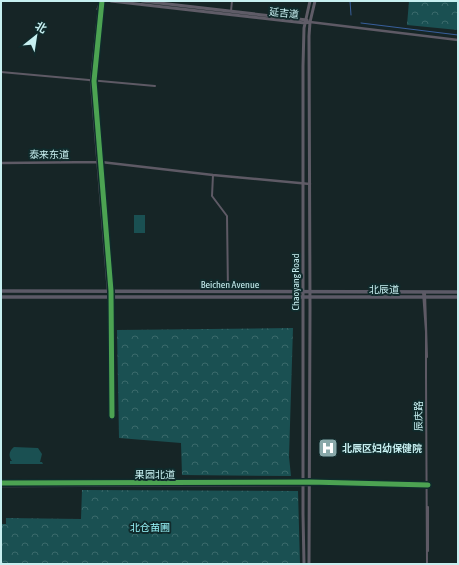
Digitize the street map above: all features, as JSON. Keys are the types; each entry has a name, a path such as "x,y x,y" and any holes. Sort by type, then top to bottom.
{"main road":[{"path":"98,9 101,1"},
{"name":"延吉道","path":"112,1 306,21"},
{"name":"延吉道","path":"142,1 310,22"},
{"name":"Chaoyang Road","path":"304,564 303,66 306,21 310,1"},
{"name":"Chaoyang Road","path":"309,564 309,51 310,22 315,1"},
{"name":"Beichen Avenue","path":"1,291 458,292"},
{"name":"Beichen Avenue","path":"1,297 310,297"},
{"name":"北辰道","path":"310,297 458,297"}],"street":[{"path":"93,81 101,1"},
{"path":"231,11 232,1"},
{"path":"98,9 93,81 111,297 112,416"},
{"path":"310,22 458,40"},
{"path":"1,72 155,86"},
{"name":"泰来东道","path":"1,162 99,162 310,184"},
{"path":"213,175 212,196 227,216 228,292"},
{"name":"辰庆路","path":"424,292 426,347 427,564"},
{"name":"果园北道","path":"1,484 310,484"},
{"path":"310,484 427,485"}],"green space":[{"path":"409,1 458,1 458,30 407,25"},
{"path":"134,215 145,215 145,233 134,233"},
{"path":"293,328 289,457 291,476 182,475 181,443 119,438 117,330"},
{"path":"14,447 38,448 42,454 40,462 43,464 10,464 10,461 12,461 10,454"},
{"name":"北仓苗圃","path":"82,490 298,491 300,564 1,564 1,524 6,524 6,518 81,519"}],"waterway":[{"path":"350,1 351,15"},
{"path":"361,23 458,35"}],"cycle path":[{"path":"102,1 94,81 111,291 112,416"},
{"path":"1,483 310,482 428,485"}],"place":[{"name":"北辰区妇幼保健院","path":"328,448"}]}
